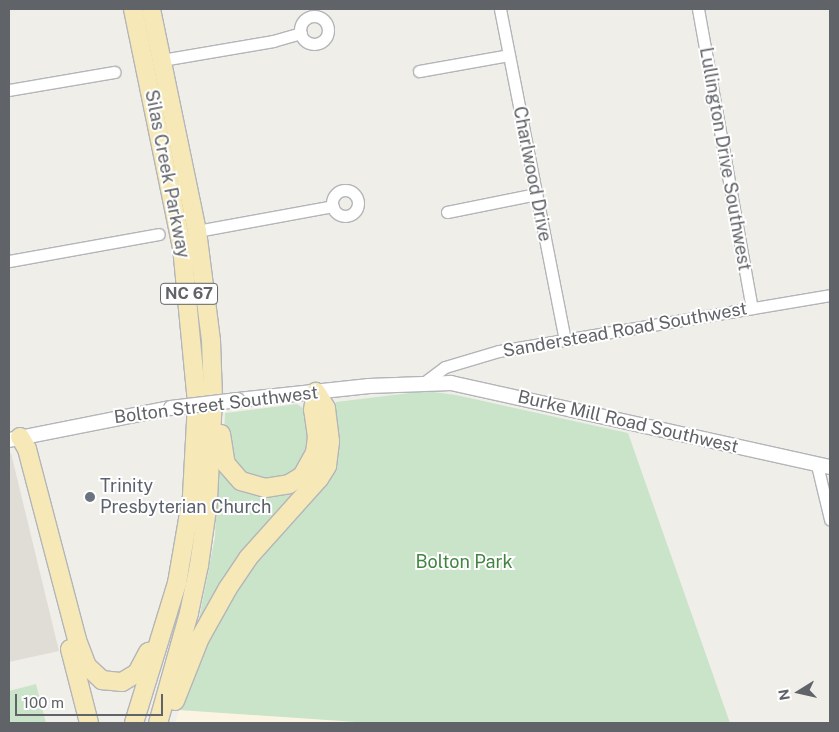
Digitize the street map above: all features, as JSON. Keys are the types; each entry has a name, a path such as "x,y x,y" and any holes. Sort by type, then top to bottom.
{"main road":[{"name":"Silas Creek Parkway","path":"133,9 181,238 194,341 196,436 187,531 178,583 134,723"},
{"name":"Silas Creek Parkway","path":"151,9 197,231 211,340 213,422 208,502 189,613 158,723"},
{"path":"211,340 221,378 223,456 231,471 248,484 265,488 282,487 296,481 308,469 317,444 313,410 316,392"},
{"path":"168,723 181,684 214,610 248,558 319,479 327,466 330,441 327,415 316,392"},
{"path":"14,438 27,450 81,651 94,674 106,682 116,683 137,672 149,650 164,602 178,583"},
{"path":"14,438 19,451 89,723"}],"street":[{"name":"Charlwood Drive","path":"500,9 565,340"},
{"name":"Lullington Drive Southwest","path":"698,9 752,308"},
{"path":"162,60 273,42 301,34"},
{"path":"418,71 509,55"},
{"path":"9,90 114,72"},
{"path":"447,212 536,194"},
{"path":"197,231 333,206"},
{"path":"9,261 159,234"},
{"name":"Sanderstead Road Southwest","path":"425,382 445,368 505,350 830,295"},
{"name":"Bolton Street Southwest","path":"14,438 171,408 425,382"},
{"name":"Burke Mill Road Southwest","path":"425,382 475,387 824,466"},
{"path":"824,466 830,519"}],"shaded area":[{"path":"11,453 59,651 9,662 9,454"},
{"path":"179,710 371,722 371,723 175,723"}],"green space":[{"name":"Bolton Park","path":"426,391 456,395 628,433 730,723 371,723 179,710 215,622 245,575 300,510 336,402"},
{"path":"297,404 306,410 312,440 295,475 258,481 234,467 224,436 225,413"},
{"path":"218,452 231,478 312,481 198,624 215,537"},
{"path":"36,684 46,723 9,723 9,691"}],"place":[{"name":"Trinity Presbyterian Church","path":"90,497"}]}
